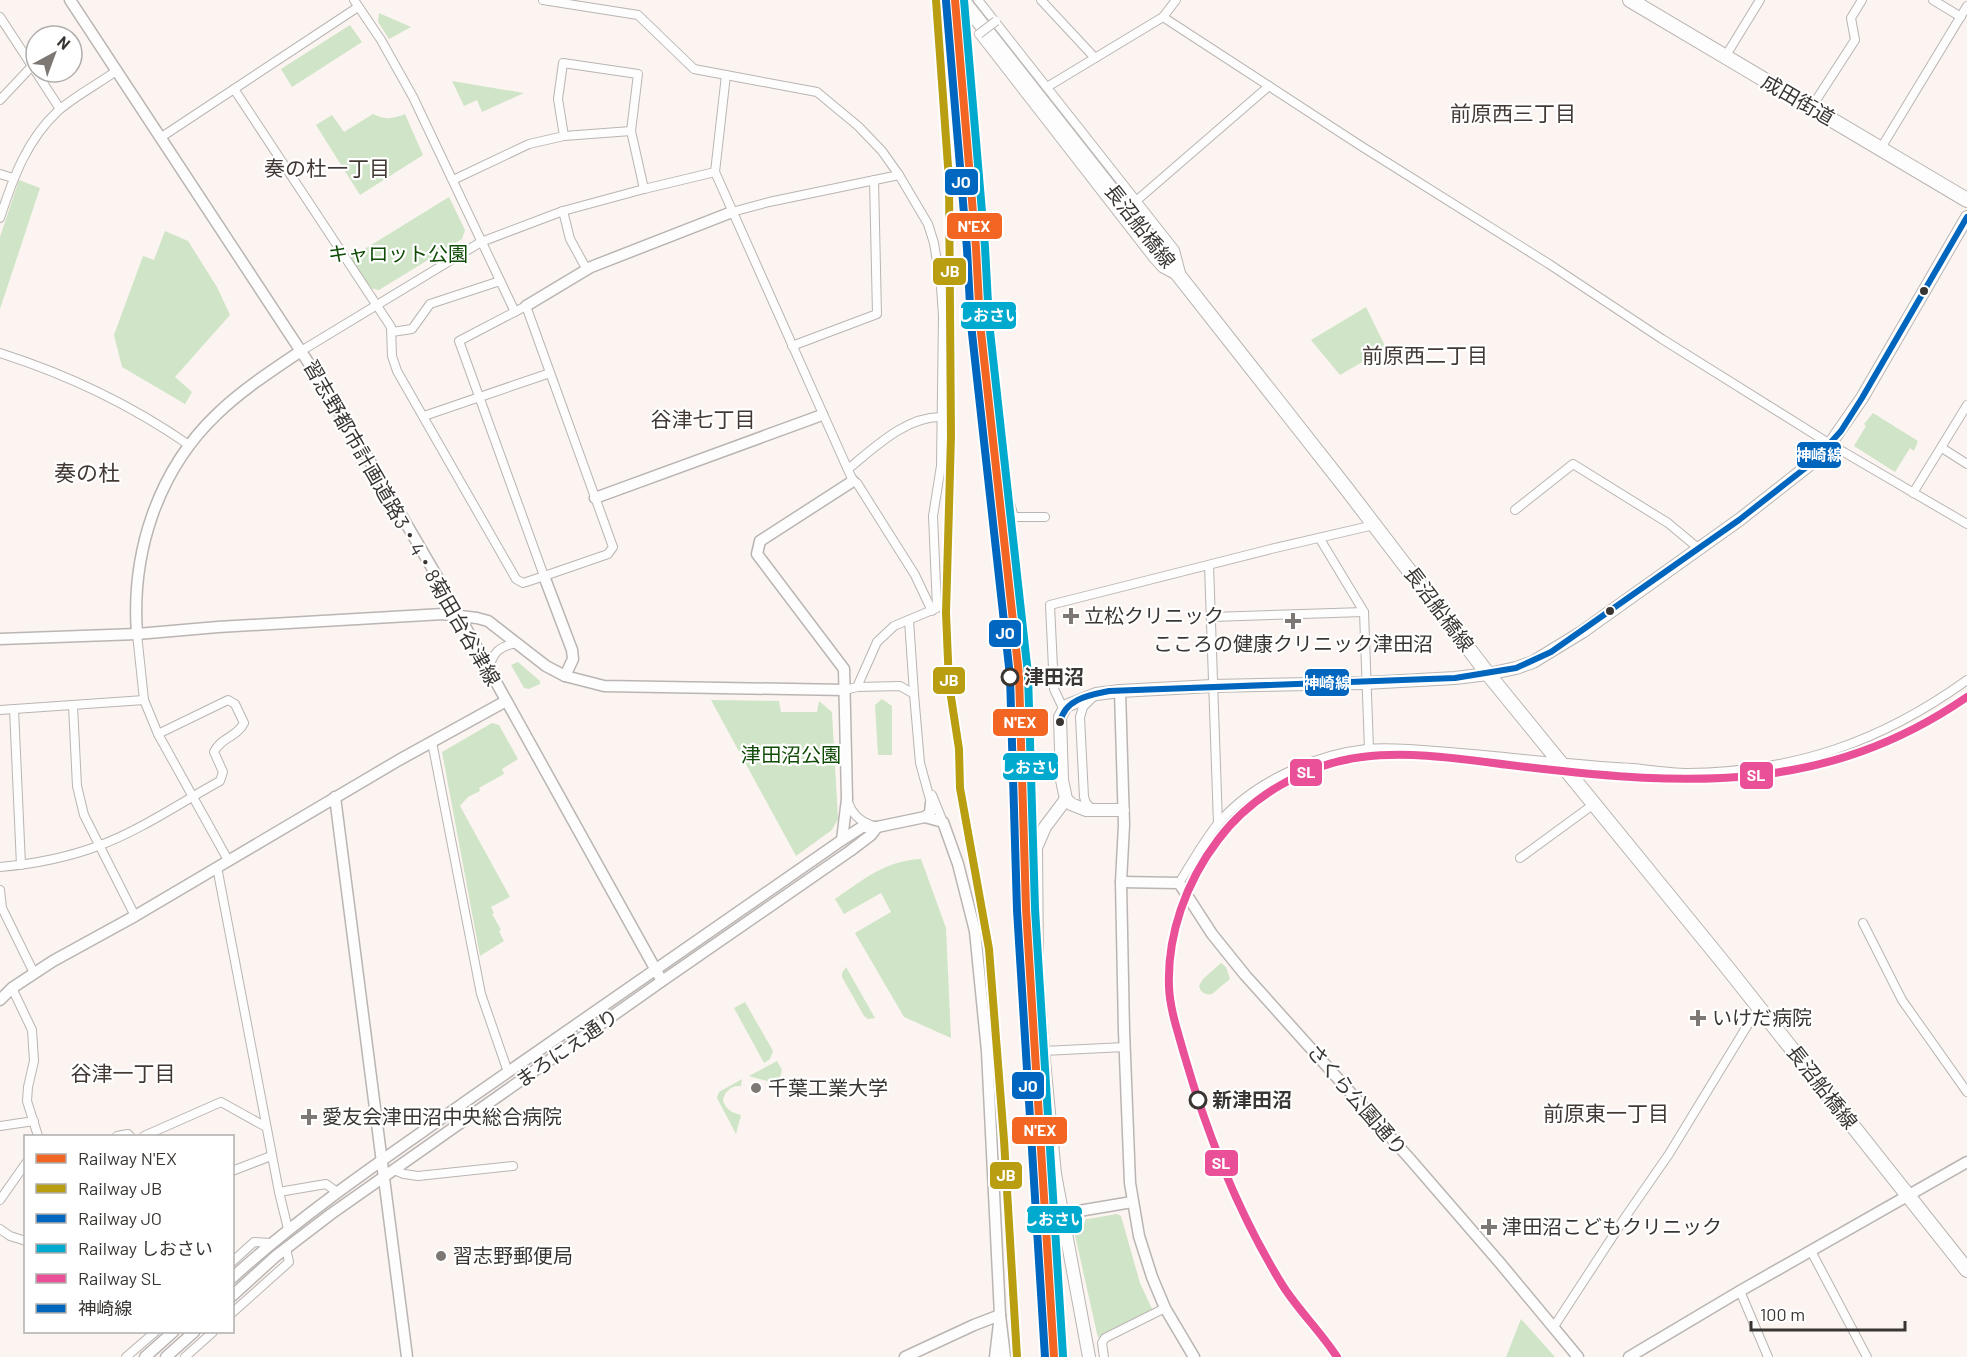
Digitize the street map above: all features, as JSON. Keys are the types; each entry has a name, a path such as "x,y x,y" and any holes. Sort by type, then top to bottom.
{"main road":[{"name":"長沼船橋線","path":"962,0 1183,280 1488,674 1562,762 1967,1270"},
{"name":"成田街道","path":"1630,0 1967,200"},
{"path":"1123,810 1094,811 1080,808 1066,799 1062,780 1060,723 1063,708 1096,694 1120,691 1455,678 1516,668 1551,652 1739,520 1813,462 1841,430 1862,398 1967,217"},
{"path":"1066,799 1041,834 1035,855 1037,965 1055,1174 1089,1357"}],"street":[{"name":"習志野都市計画道路3・4・8菊田台谷津線","path":"70,0 368,458 459,616 662,981"},
{"path":"543,0 638,15 694,69 817,92 858,126 882,151 928,224 934,243 942,306 940,466 933,516 937,608 894,626 878,642 857,687"},
{"path":"978,0 1175,250 1183,280"},
{"path":"1041,0 1095,58"},
{"path":"1047,87 1162,17 1176,0"},
{"path":"1725,57 1760,0"},
{"path":"1811,108 1855,40 1851,18 1862,0"},
{"path":"1933,0 1961,16"},
{"path":"160,138 356,4 399,72 427,124 515,312"},
{"path":"1881,148 1967,6"},
{"path":"0,17 24,53"},
{"path":"1162,17 1830,444 1967,524"},
{"path":"996,21 979,34 1153,258 1162,267 1183,280"},
{"path":"564,136 558,99 563,63 638,74 630,131 644,189"},
{"path":"0,218 12,178 36,136 60,109 116,71"},
{"path":"726,75 715,171 853,481 858,483 909,565 932,611"},
{"path":"0,100 24,79"},
{"path":"44,84 60,109"},
{"path":"1136,201 1269,86"},
{"path":"234,89 392,332 392,356 397,371 516,579 523,583 608,554 613,547 526,306"},
{"path":"453,180 529,144 564,136 630,131"},
{"path":"228,860 158,734 144,700 136,593 138,567 146,536 164,487 176,463 214,416 300,351 481,242 563,211 715,171"},
{"path":"0,174 12,178"},
{"path":"565,676 573,659 572,650 459,340 526,306 587,270 732,212 899,175"},
{"path":"792,346 877,314 874,180"},
{"path":"563,211 570,239 587,270"},
{"path":"392,332 412,329 430,304 500,281"},
{"path":"989,314 1008,497 1014,517 1045,517"},
{"path":"0,352 78,381 165,428 189,446"},
{"path":"424,416 550,373"},
{"path":"1913,493 1967,405"},
{"path":"595,498 822,415"},
{"path":"848,470 882,442 913,423 931,417 942,417"},
{"path":"1942,448 1967,464"},
{"path":"1515,510 1573,464 1668,523 1698,548"},
{"path":"842,840 847,799 844,669 758,554 760,541 853,481"},
{"path":"1063,708 1054,689 1050,605 1374,525"},
{"path":"1320,538 1364,612 1369,748"},
{"path":"1209,565 1218,825"},
{"path":"1211,617 1364,612"},
{"path":"0,639 138,634 443,614 488,621 546,666 565,676 604,686 845,690 857,687 900,686 914,694"},
{"path":"909,620 920,764 958,864 975,931 987,1052 1000,1315 1005,1357"},
{"path":"489,670 496,651 504,645 517,643"},
{"path":"1121,882 1179,883 1203,844 1218,825 1259,789 1305,764 1331,755 1369,748 1432,751 1687,773 1772,766 1828,753 1902,722 1941,699 1967,680"},
{"path":"1120,691 1123,810 1121,882 1132,1202 1139,1236 1152,1277 1166,1308 1194,1357"},
{"path":"1094,811 1086,803 1084,797 1080,717 1083,707 1096,694"},
{"path":"0,710 144,700"},
{"path":"0,867 55,859 99,845 126,833 220,781 223,772 214,752 217,745 240,731 244,723 235,704 228,700 158,734"},
{"path":"0,1000 12,988 34,973 335,797 506,701"},
{"path":"73,706 77,786 84,815 135,916"},
{"path":"14,709 21,865"},
{"path":"432,742 481,994 508,1072"},
{"path":"925,778 931,802 930,813 925,817"},
{"path":"335,797 407,1357"},
{"path":"847,799 852,812 863,823 878,827"},
{"path":"1520,858 1594,804"},
{"path":"925,817 943,822"},
{"name":"まろにえ通り","path":"234,1276 267,1246 337,1192 842,840 862,827 878,827 925,817"},
{"name":"まろにえ通り","path":"234,1294 276,1256 331,1214 850,851 878,827"},
{"path":"217,867 271,1156 288,1229"},
{"name":"さくら公園通り","path":"1179,883 1212,934 1245,975 1415,1166 1578,1357"},
{"path":"0,890 2,908 34,973"},
{"path":"1863,923 1899,996 1967,1092"},
{"path":"12,988 32,1030 34,1061 27,1101 38,1135"},
{"path":"1553,1328 1669,1154 1758,1008"},
{"path":"1043,1052 1125,1047"},
{"path":"148,1135 221,1102 266,1127"},
{"path":"0,1126 34,1121"},
{"path":"234,1170 271,1156"},
{"path":"1629,1357 1967,1162"},
{"path":"0,1200 24,1166"},
{"path":"394,1170 418,1176 513,1166"},
{"path":"279,1192 326,1184 337,1192"},
{"path":"1061,1214 1132,1202"},
{"path":"0,1229 10,1236 24,1240"},
{"path":"234,1260 254,1242 267,1246"},
{"path":"234,1312 289,1262 286,1248"},
{"path":"1811,1251 1867,1357"},
{"path":"1740,1291 1768,1357"},
{"path":"1104,1357 1102,1343 1105,1338 1166,1308"},
{"path":"905,1357 1000,1315"},
{"path":"995,1357 1000,1315"},
{"path":"145,1357 172,1333"},
{"path":"166,1357 193,1333"},
{"path":"185,1357 212,1333"},
{"path":"126,1357 144,1335"}],"green space":[{"path":"379,13 411,27 389,39 378,22"},
{"path":"350,25 362,42 292,87 281,69"},
{"path":"452,81 524,93 482,112 477,100 464,106"},
{"path":"373,114 389,118 405,114 423,155 360,195 316,125 332,115 344,132"},
{"path":"19,180 40,188 0,309 0,237"},
{"name":"キャロット公園","path":"449,197 465,230 462,239 379,290 369,288 350,258"},
{"path":"165,231 188,241 217,287 230,315 175,377 192,392 185,404 122,367 114,335 143,256 154,260"},
{"path":"1366,307 1386,348 1340,375 1311,340"},
{"path":"1873,413 1918,441 1914,451 1910,448 1895,472 1854,446 1866,426 1864,424"},
{"path":"518,662 540,681 540,684 529,689 524,688 511,665"},
{"path":"882,699 892,706 892,755 878,755 875,705"},
{"name":"津田沼公園","path":"711,700 779,701 781,712 817,712 819,701 832,712 838,819 832,830 796,856"},
{"path":"492,723 499,725 518,759 502,769 504,774 479,788 480,791 468,797 460,806 510,897 491,907 504,941 480,956 442,752"},
{"path":"921,859 946,928 951,1038 904,1017 855,933 891,912 881,893 844,914 835,899 885,867 908,860"},
{"path":"1221,963 1226,967 1230,979 1212,994 1204,993 1199,986 1203,979"},
{"path":"846,967 875,1018 868,1019 864,1016 842,977"},
{"path":"745,1002 773,1051 770,1059 764,1063 734,1008"},
{"path":"777,1061 782,1070 778,1084 749,1076"},
{"path":"742,1079 741,1086 729,1090 723,1101 730,1111 741,1115 736,1134 717,1098 719,1092"},
{"path":"1117,1214 1121,1216 1140,1283 1153,1311 1098,1338 1073,1226 1076,1221"},
{"path":"1521,1319 1555,1357 1506,1357"}],"rail line":[{"name":"JB","path":"936,0 949,180 951,436 946,613 949,684 959,749 960,788 989,949 1004,1140 1017,1357"},
{"name":"N'EX","path":"955,0 980,323 1019,675 1026,909 1054,1357"},
{"name":"しおさい","path":"964,0 985,247 989,322 1028,674 1035,909 1063,1356"},
{"name":"JO","path":"946,1 971,324 1010,676 1017,910 1045,1357"},
{"name":"SL","path":"1337,1357 1283,1286 1238,1202 1203,1114 1171,1004 1169,987 1171,948 1181,910 1197,873 1231,824 1263,796 1281,785 1321,767 1362,757 1403,755 1465,759 1643,778 1700,779 1754,776 1808,767 1861,752 1914,729 1967,697"}],"transit line":[{"name":"神崎線","path":"1060,723 1062,715 1072,703 1109,691 1455,678 1516,668 1551,652 1739,520 1813,462 1841,431 1862,398 1967,217"}],"place":[{"name":"立松クリニック","path":"1071,616"},
{"name":"こころの健康クリニック津田沼","path":"1293,621"},
{"name":"津田沼","path":"1010,677"},
{"name":"いけだ病院","path":"1698,1018"},
{"name":"千葉工業大学","path":"756,1088"},
{"name":"新津田沼","path":"1198,1100"},
{"name":"愛友会津田沼中央総合病院","path":"309,1117"},
{"name":"津田沼こどもクリニック","path":"1489,1227"},
{"name":"習志野郵便局","path":"441,1256"}],"district":[{"name":"前原西三丁目","path":"1513,114"},
{"name":"奏の杜一丁目","path":"327,169"},
{"name":"前原西二丁目","path":"1425,356"},
{"name":"谷津七丁目","path":"703,420"},
{"name":"奏の杜","path":"87,473"},
{"name":"谷津一丁目","path":"123,1074"},
{"name":"前原東一丁目","path":"1606,1114"}]}
